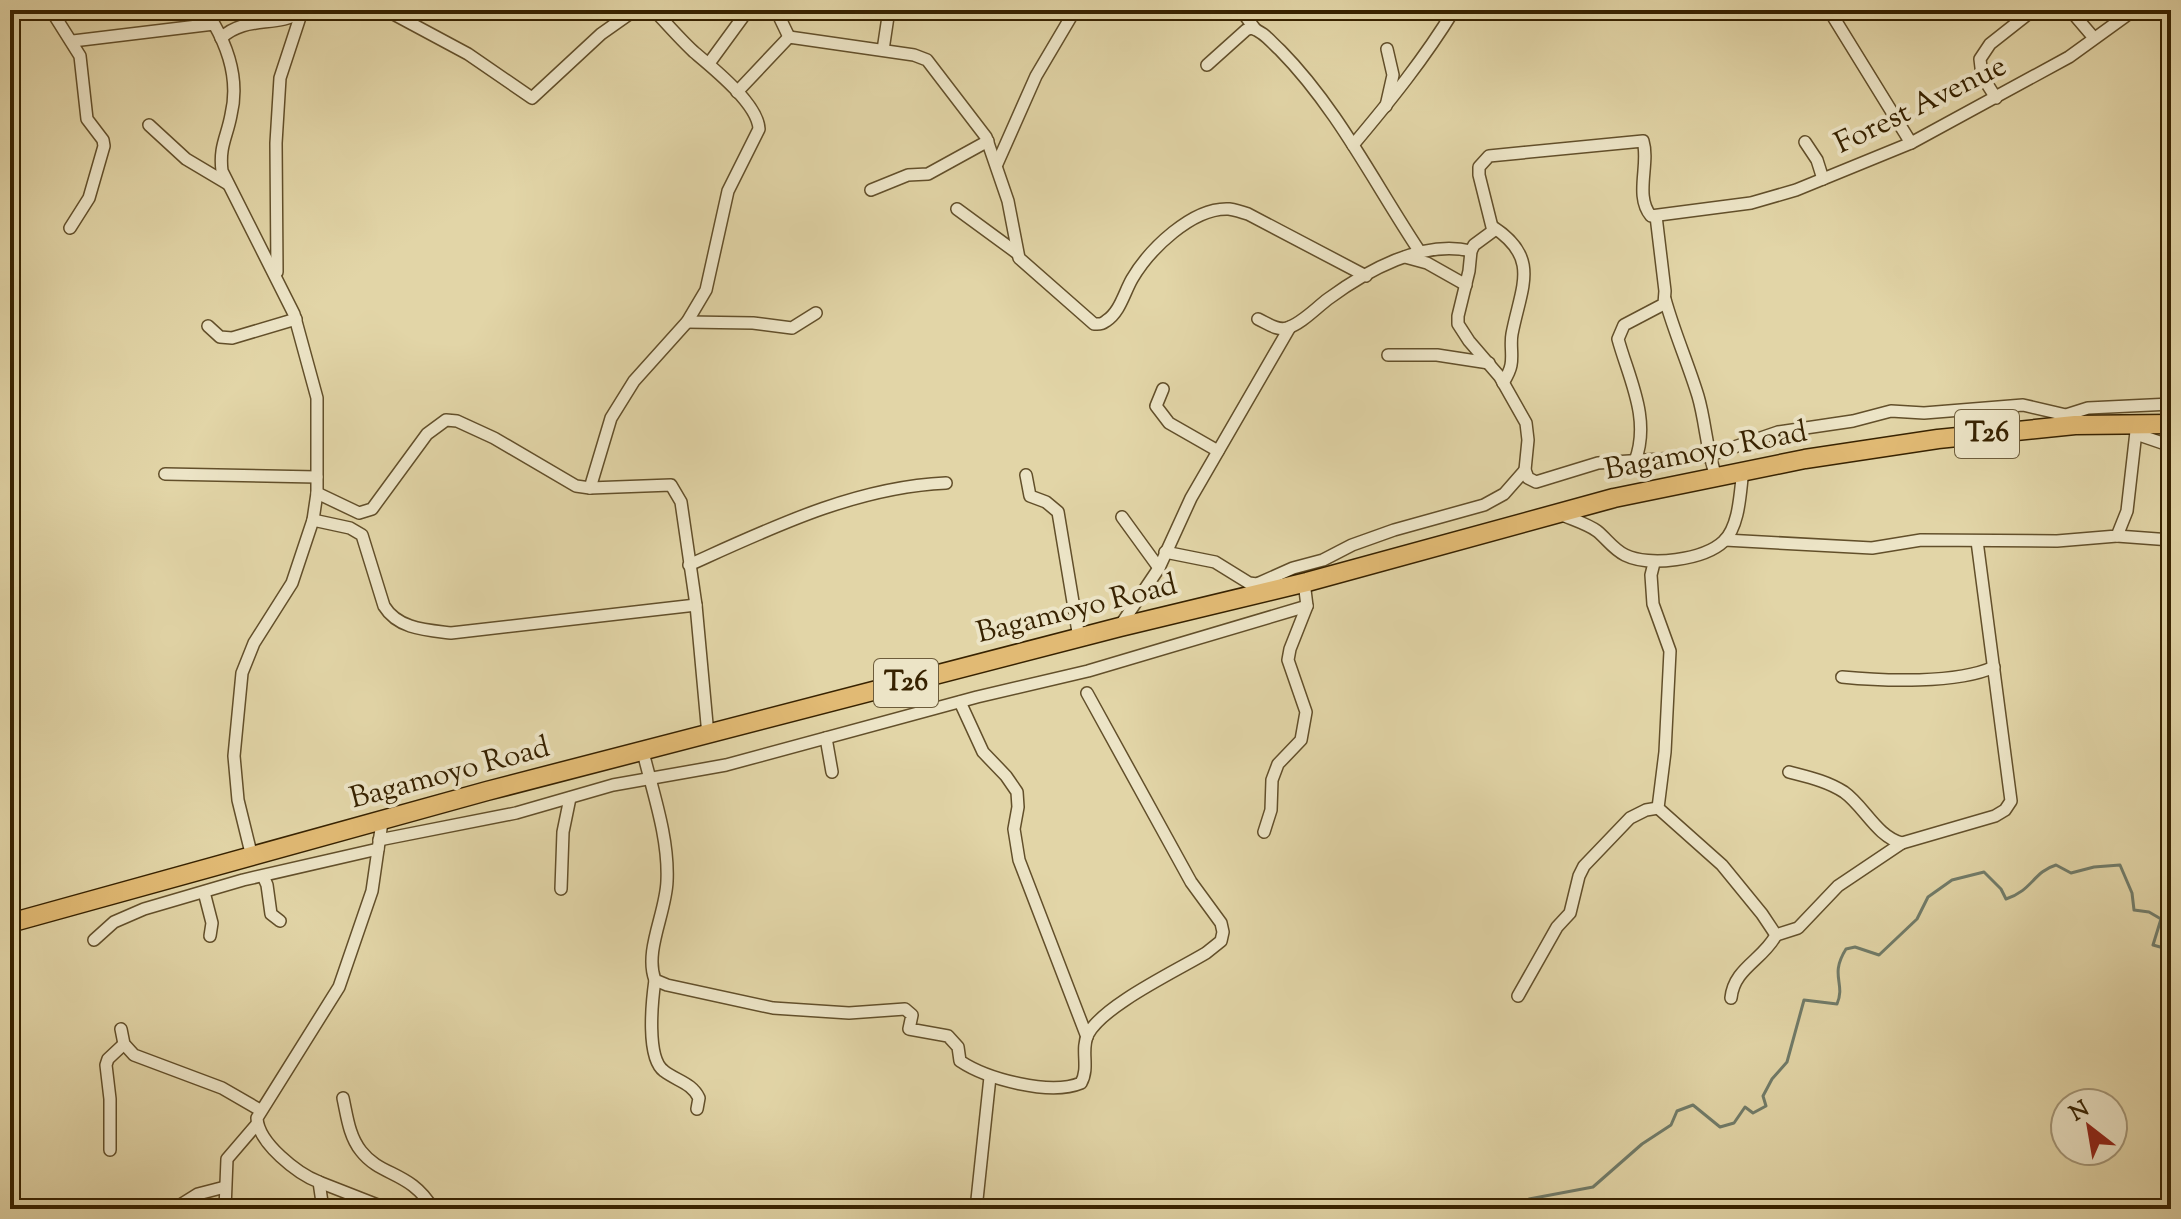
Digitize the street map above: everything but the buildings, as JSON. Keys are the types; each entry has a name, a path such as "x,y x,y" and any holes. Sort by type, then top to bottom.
{"highway":[{"name":"Bagamoyo Road","path":"10,923 252,857 379,837 487,791 1304,582 1614,498 1743,470 1938,439 2075,425 2136,429 2171,424"}],"street":[{"path":"51,10 73,41 82,61 87,119 104,146 89,198 70,228"},
{"path":"221,38 239,25 291,19 302,10"},
{"path":"277,276 276,143 280,78 302,10"},
{"path":"386,10 468,54 532,98 601,34 635,10"},
{"path":"590,488 611,418 634,381 687,322 706,290 728,191 759,129 758,119 737,92 654,10"},
{"path":"710,62 748,10"},
{"path":"776,10 789,37"},
{"path":"997,164 1036,76 1075,10"},
{"path":"1241,10 1323,98 1420,252"},
{"path":"1353,145 1427,53 1454,10"},
{"path":"1829,10 1911,143"},
{"path":"1996,98 1982,76 1980,59 1990,44 2033,10"},
{"path":"2070,10 2094,38"},
{"name":"Forest Avenue","path":"1656,216 1751,203 1823,179 1911,143 2069,57 2134,10"},
{"path":"883,50 886,11"},
{"path":"1207,65 1253,20"},
{"path":"73,41 214,24 230,57 235,93 231,118 221,145 222,171 296,319 317,398 317,493 313,520 292,583 254,643 242,673 234,756 238,800 252,857"},
{"path":"737,92 789,37"},
{"path":"789,37 914,55 931,62 988,141 1010,210 1021,263 1089,321 1099,324 1106,321 1120,305 1132,279 1153,249 1194,219 1229,209 1248,214 1366,276"},
{"path":"1386,106 1393,75 1387,49"},
{"path":"149,125 186,159 228,185"},
{"path":"871,190 908,175 928,174 988,141"},
{"path":"1716,476 1708,456 1698,395 1665,299 1656,216 1651,216 1645,206 1645,143 1639,141 1489,156 1479,167 1479,175 1493,227 1491,234 1474,245 1471,251 1458,324 1503,383 1528,431 1525,470 1528,478 1536,482 1598,463 1708,456 1778,432 1853,421 1891,411 1924,413 2023,405 2066,415 2088,408 2171,404"},
{"path":"1805,142 1817,160 1823,179"},
{"path":"957,209 1017,253"},
{"path":"1493,227 1511,239 1524,262 1524,283 1511,342 1511,366 1503,383"},
{"path":"1120,627 1159,568 1191,498 1290,327 1332,296 1404,257 1442,247 1471,251"},
{"path":"1404,257 1427,263 1466,285"},
{"path":"1635,461 1642,444 1638,406 1618,339 1624,325 1662,307 1665,299"},
{"path":"687,322 753,323 792,328 816,313"},
{"path":"208,326 220,337 232,338 296,319"},
{"path":"1258,319 1278,328 1290,327"},
{"path":"1388,355 1454,356 1489,363"},
{"path":"1163,389 1156,406 1164,419 1218,451"},
{"path":"317,493 359,513 372,509 427,434 446,420 457,421 494,438 562,481 590,488 665,484 675,488 681,502 696,605 708,735"},
{"path":"2117,536 2127,511 2136,429 2171,446"},
{"path":"1165,552 1215,562 1249,583 1257,584 1293,568 1323,560 1360,542 1484,505 1504,494 1525,470"},
{"path":"1725,540 1733,526 1743,470"},
{"path":"165,474 317,477"},
{"path":"1026,475 1030,496 1046,502 1058,512 1079,638"},
{"path":"689,565 829,506 887,490 946,483"},
{"path":"2167,516 2171,494"},
{"path":"1557,513 1596,531 1624,555 1654,563 1696,554 1725,540 1872,548 1921,540 2057,541 2117,536 2171,540"},
{"path":"1122,517 1159,568"},
{"path":"313,520 350,528 362,535 384,606 390,616 421,630 451,633 696,605"},
{"path":"1731,998 1738,974 1776,935 1798,928 1838,886 1902,843 1995,816 2005,810 2011,801 1977,541"},
{"path":"1654,563 1651,575 1653,604 1670,651 1665,760 1658,808"},
{"path":"1264,832 1271,810 1272,780 1278,764 1301,740 1306,712 1288,660 1307,606 1304,582"},
{"path":"94,940 125,916 263,876 379,837 451,828 613,785 726,765 1079,673 1307,606"},
{"path":"1842,677 1904,681 1967,674 1994,667"},
{"path":"1079,673 1127,778 1161,840"},
{"path":"655,980 773,1008 849,1013 905,1009 912,1015 909,1029 948,1036 958,1047 960,1061 990,1077 1048,1087 1069,1087 1081,1083 1086,1071 1084,1056 1087,1037 1097,1021 1215,947 1221,941 1223,932 1221,923 1191,882 1087,693"},
{"path":"960,702 983,752 1017,792 1014,829 1019,860 1087,1037"},
{"path":"826,738 832,772"},
{"path":"643,752 663,836 667,878 665,909 653,948 653,1053 662,1070 694,1089 699,1098 697,1109"},
{"path":"1789,772 1827,783 1845,793 1886,835 1902,843"},
{"path":"561,889 563,832 570,798"},
{"path":"1658,808 1722,865 1776,935"},
{"path":"1518,996 1557,927 1570,913 1584,866 1630,818 1658,808"},
{"path":"225,1209 227,1159 257,1124 260,1110 339,987 372,891 379,837"},
{"path":"263,876 271,914 280,921"},
{"path":"204,892 212,923 210,936"},
{"path":"121,1029 124,1044 134,1055 222,1088 260,1110"},
{"path":"110,1150 106,1065 124,1044"},
{"path":"976,1209 990,1077"},
{"path":"343,1098 349,1128 362,1154 417,1186 433,1209"},
{"path":"257,1124 271,1146 303,1176 388,1209"},
{"path":"319,1182 323,1209"},
{"path":"174,1209 198,1194 225,1187"}],"waterway":[{"path":"1510,1209 1529,1199 1593,1187 1642,1144 1671,1125 1677,1111 1693,1105 1720,1127 1734,1123 1745,1107 1753,1113 1766,1106 1763,1096 1772,1079 1787,1062 1804,1000 1837,1004 1839,966 1846,949 1855,947 1879,955 1917,919 1928,897 1952,880 1984,872 2001,889 2006,899 2056,865 2071,873 2120,865 2132,893 2134,910 2149,912 2161,919 2153,945 2171,950"}]}
